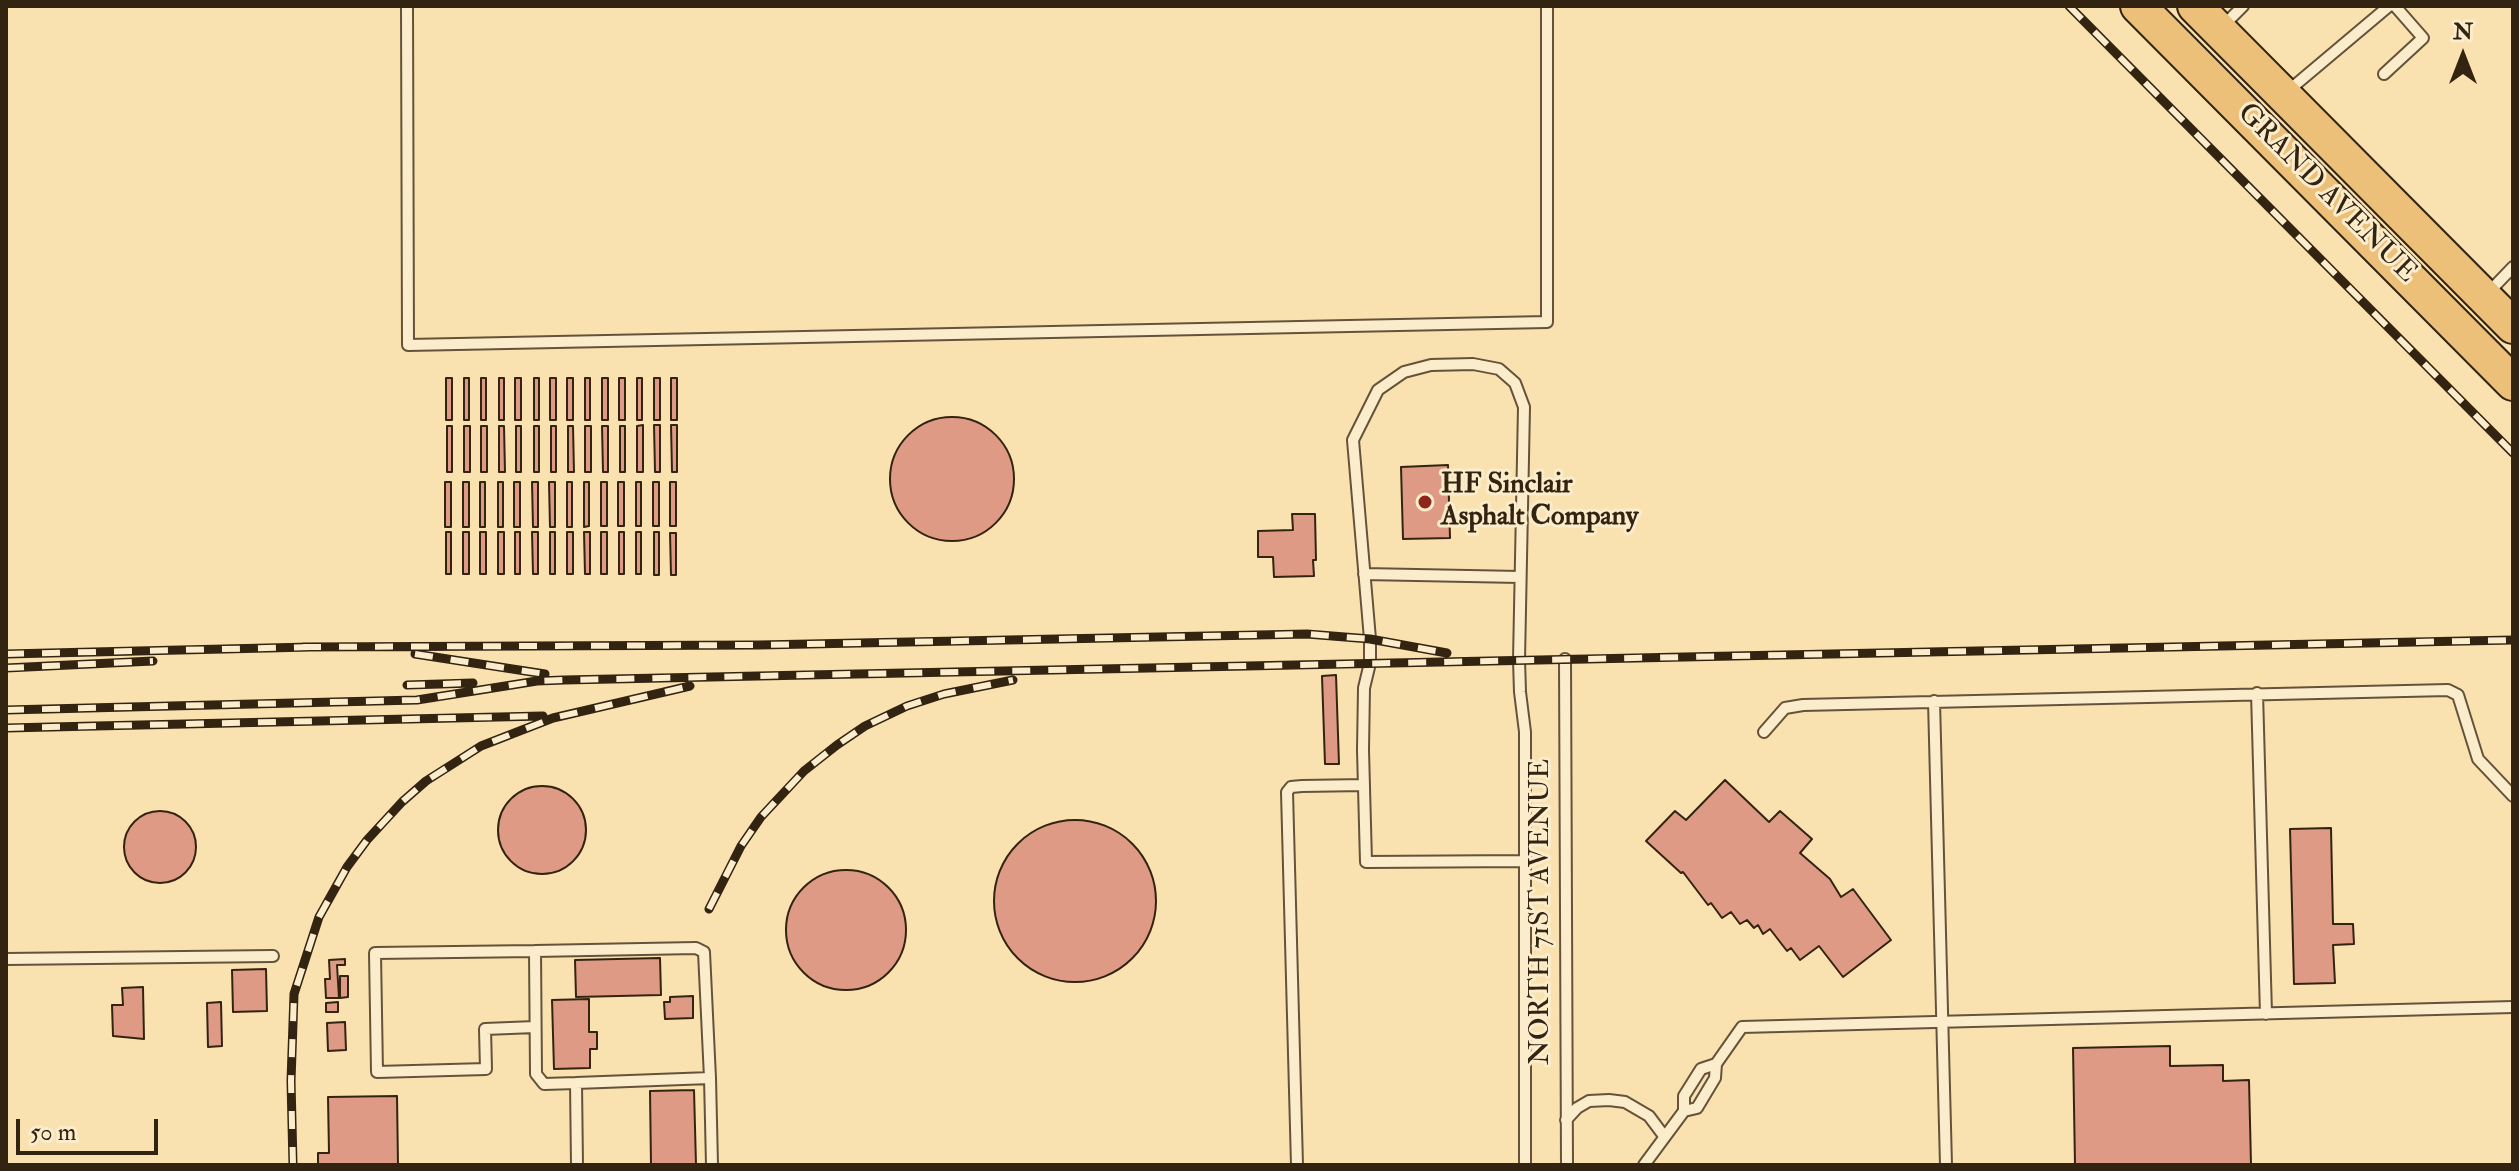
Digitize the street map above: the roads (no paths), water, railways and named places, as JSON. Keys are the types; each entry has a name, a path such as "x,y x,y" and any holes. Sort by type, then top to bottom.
{"highway":[{"name":"GRAND AVENUE","path":"2138,6 2513,383"},
{"name":"GRAND AVENUE","path":"2195,6 2513,326"}],"lane":[{"path":"407,6 408,345 1547,322 1547,6"},
{"path":"2219,31 2243,6"},
{"path":"2284,95 2389,6"},
{"path":"2384,74 2423,38 2395,6"},
{"path":"2484,297 2513,267"},
{"path":"1364,574 1520,577 1524,407 1515,383 1499,369 1473,364 1431,365 1404,372 1378,390 1353,440 1364,574 1370,639 1370,663 1364,688 1366,862 1525,861"},
{"name":"NORTH 71ST AVENUE","path":"1520,577 1520,692 1525,732 1525,1165"},
{"name":"NORTH 71ST AVENUE","path":"1565,659 1567,1165"},
{"path":"1764,732 1785,708 1803,705 2448,690 2458,695 2478,759 2513,796"},
{"path":"2257,693 2266,1014"},
{"path":"1934,701 1946,1165"},
{"path":"1297,1165 1287,792 1291,787 1364,785"},
{"path":"535,1027 485,1029 486,1069 377,1072 375,953 696,948 704,952 712,1165"},
{"path":"535,951 536,1074 540,1082 710,1078"},
{"path":"6,959 273,956"},
{"path":"1644,1165 1684,1111 1697,1108 1715,1078 1716,1064 1742,1027 2513,1007"},
{"path":"1684,1111 1684,1096 1701,1069 1716,1064"},
{"path":"576,1083 577,1165"},
{"path":"1566,1120 1589,1101 1625,1102 1649,1116 1664,1136"}],"railway":[{"path":"2069,6 2513,453"},
{"path":"303,647 759,645 1307,634 1370,639 1447,653"},
{"path":"6,710 417,700 537,681 564,680 2513,640"},
{"path":"6,654 311,647"},
{"path":"415,654 545,674"},
{"path":"6,668 153,661"},
{"path":"709,909 741,846 761,817 804,771 837,745 865,726 907,706 944,694 1013,680"},
{"path":"407,685 473,683"},
{"path":"293,1165 291,1081 294,994 319,917 347,867 367,840 426,781 481,746 553,718 690,686"},
{"path":"6,728 543,716"}],"place":[{"name":"HF Sinclair Asphalt Company","path":"1425,502"}]}
